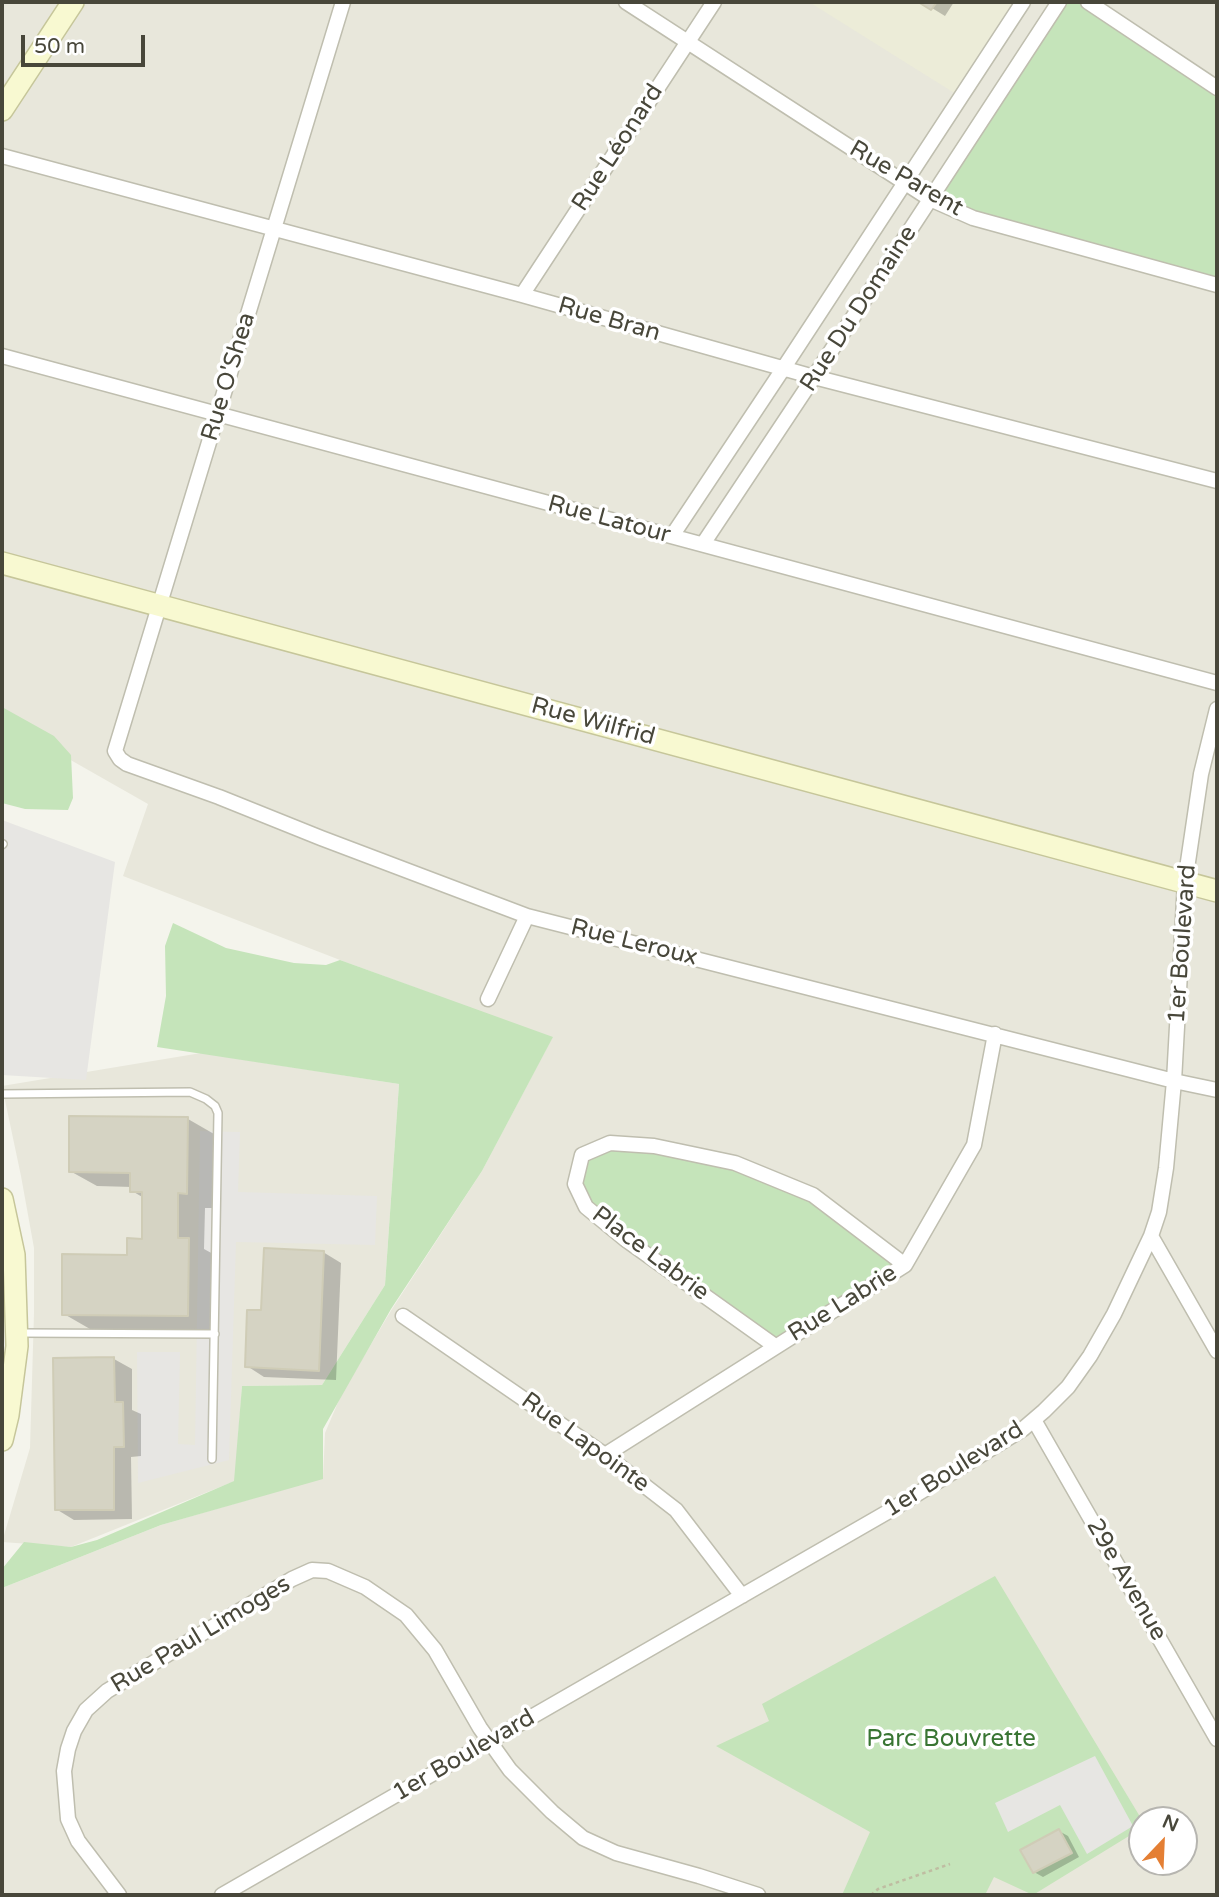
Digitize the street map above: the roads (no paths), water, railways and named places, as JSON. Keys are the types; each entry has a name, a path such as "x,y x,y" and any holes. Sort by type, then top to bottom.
{"street":[{"path":"2,110 73,2"},
{"name":"Rue O'Shea","path":"115,751 343,2"},
{"name":"Rue Parent","path":"626,2 930,199 973,218 1217,285"},
{"name":"Rue Léonard","path":"522,295 714,2"},
{"name":"Rue Du Domaine","path":"672,536 1023,2"},
{"name":"Rue Du Domaine","path":"703,544 1059,2"},
{"path":"1088,2 1217,89"},
{"name":"Rue Bran","path":"2,156 522,295 783,369 1217,481"},
{"name":"Rue Latour","path":"2,356 1217,683"},
{"name":"Rue Wilfrid","path":"2,563 1217,891"},
{"name":"1er Boulevard","path":"222,1895 891,1510 1023,1429 1068,1387 1114,1314 1151,1236 1159,1212 1174,1081 1185,882 1201,774 1217,709"},
{"name":"Rue Leroux","path":"115,751 127,764 527,916 1217,1090"},
{"path":"488,999 527,916"},
{"name":"Rue Labrie","path":"605,1455 905,1265 974,1145 995,1034"},
{"name":"Place Labrie","path":"775,1346 625,1239 586,1207 575,1184 582,1156 610,1143 654,1146 734,1163 813,1195 905,1265"},
{"path":"2,1199 13,1255 17,1346 2,1440"},
{"path":"1151,1236 1217,1351"},
{"name":"Rue Lapointe","path":"403,1316 605,1455 676,1510 742,1596"},
{"name":"29e Avenue","path":"1034,1420 1217,1739"},
{"name":"Rue Paul Limoges","path":"119,1895 78,1841 68,1819 64,1772 74,1731 86,1710 107,1691 292,1579 312,1570 328,1572 365,1587 406,1615 435,1650 480,1728 510,1770 552,1812 583,1838 616,1853 758,1895"}],"lane":[{"path":"2,1094 190,1092 215,1106 218,1113 212,1459"},
{"path":"16,1333 215,1334"}],"park label":[{"name":"Parc Bouvrette","path":"951,1740"}]}
